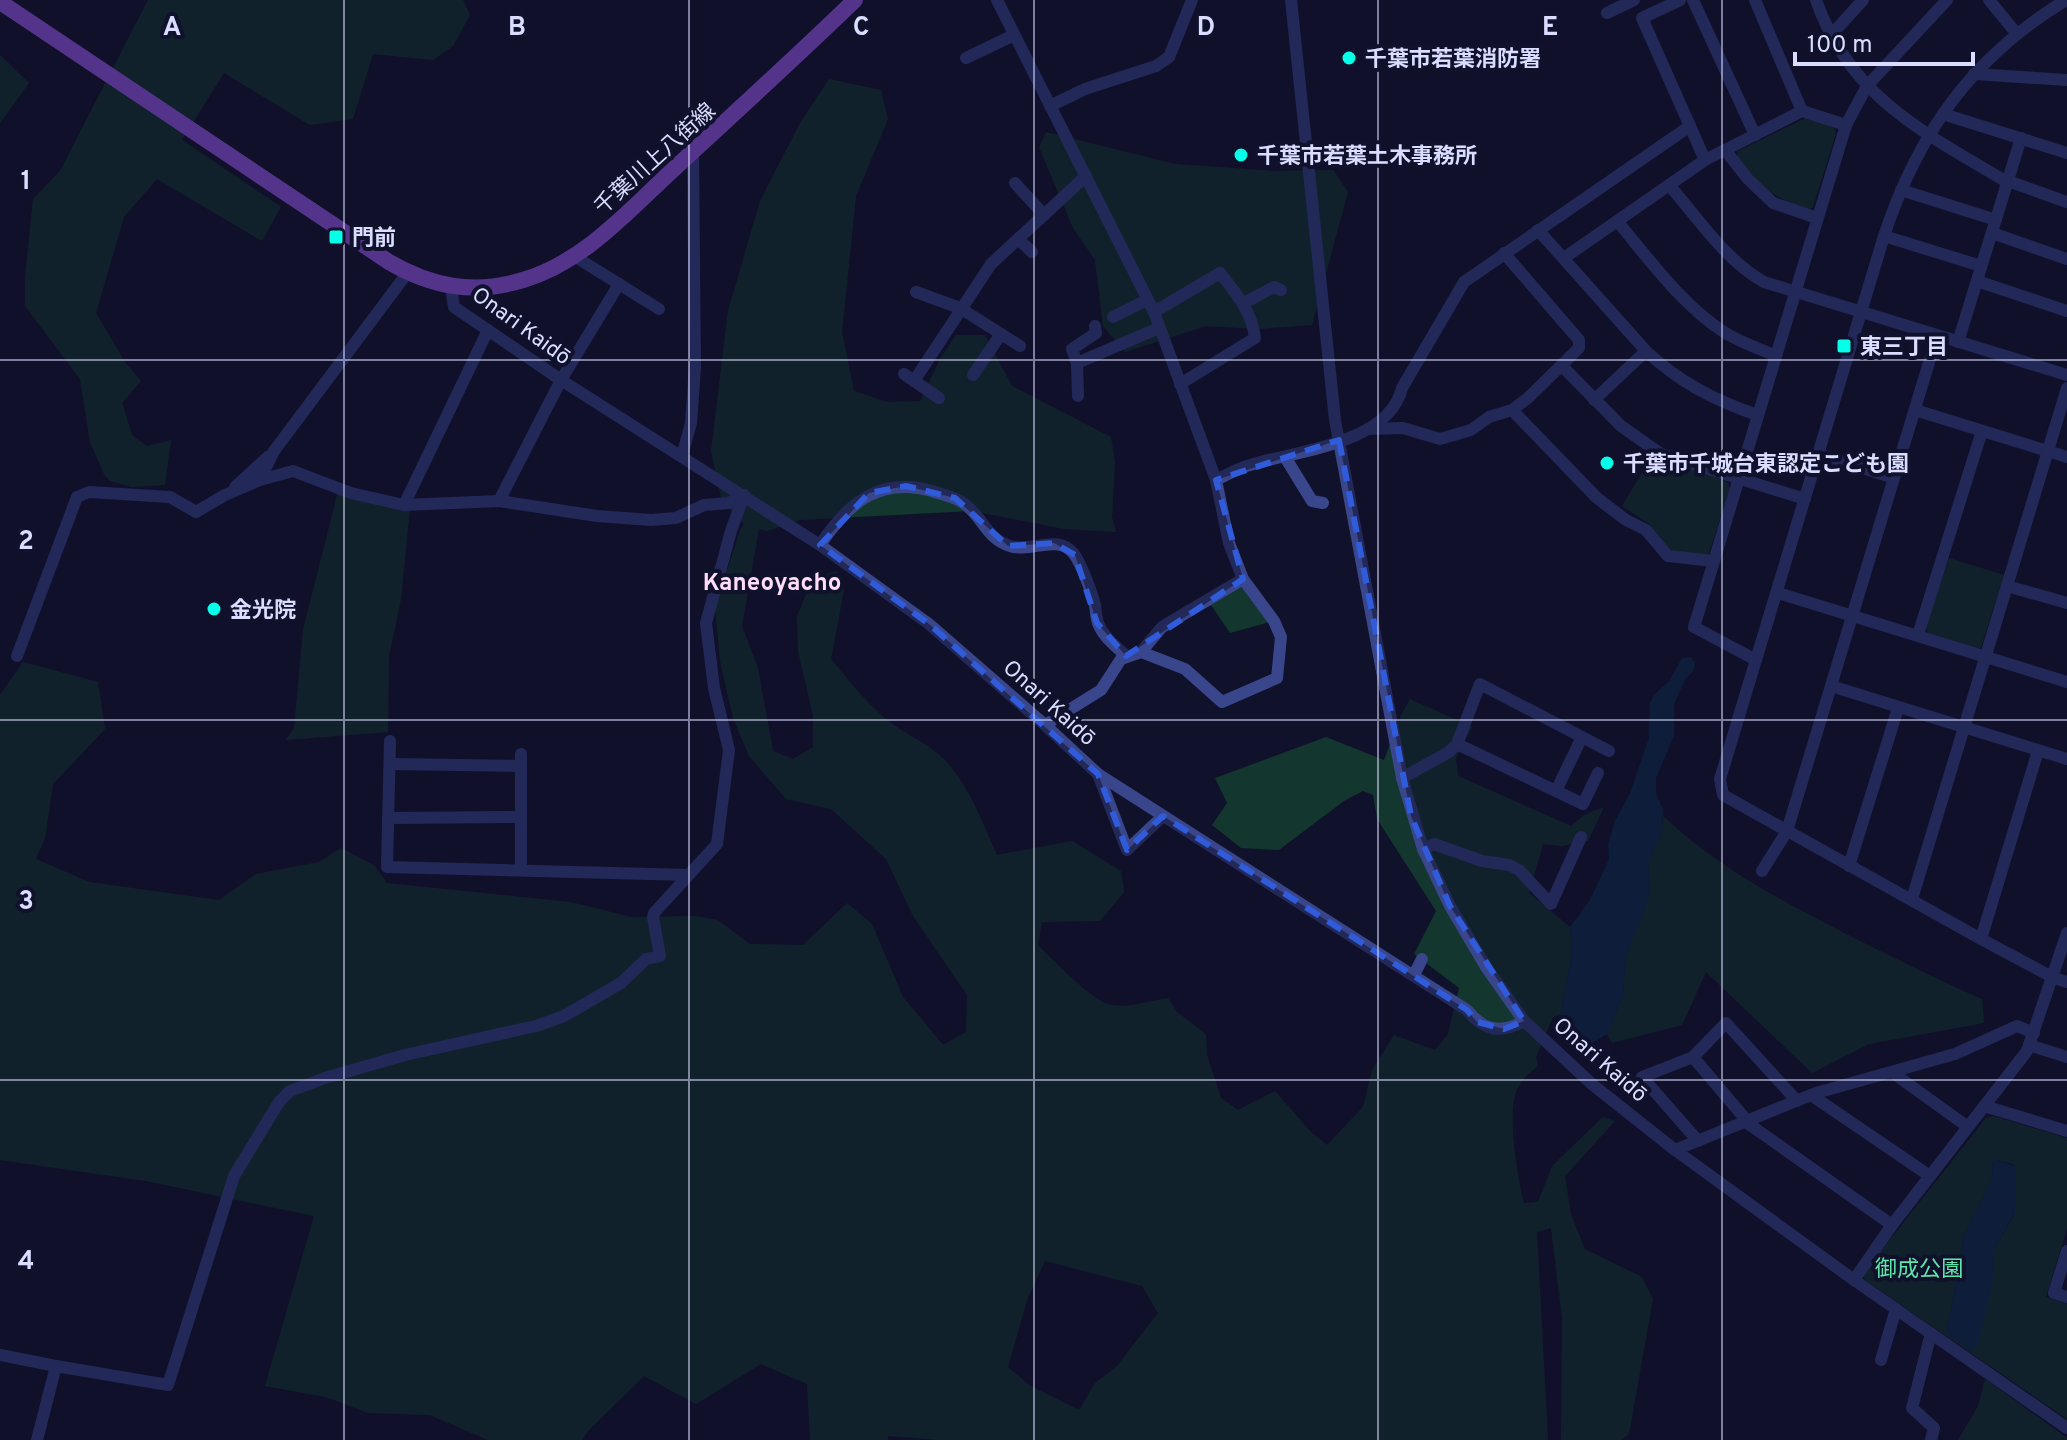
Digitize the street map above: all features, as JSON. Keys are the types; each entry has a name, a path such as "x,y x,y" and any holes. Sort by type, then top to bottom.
{"main road":[{"name":"千葉川上八街線","path":"451,287 494,287 521,281 574,256 597,239 855,0"},
{"name":"Onari Kaidō","path":"0,2 408,272 451,287"}],"street":[{"path":"997,0 1150,306 1216,480 1229,543 1243,579 1274,621 1281,637 1277,678 1222,702 1185,669 1141,652"},
{"path":"1050,106 1085,89 1156,66 1169,57 1192,0"},
{"path":"1291,0 1335,420 1402,778 1423,849 1437,882 1467,936 1524,1021"},
{"path":"1607,13 1634,0"},
{"path":"1680,0 1642,18 1705,160"},
{"path":"1693,0 1755,135"},
{"path":"1755,0 1802,111"},
{"path":"1816,0 1844,58 1888,107 2008,182 2067,202"},
{"path":"1832,34 1863,0"},
{"path":"1756,660 1694,627 1713,561 1846,125 1867,86 1947,0"},
{"path":"2066,0 2017,34 1974,74 1927,134 1901,190 1884,236 1720,779 1720,788 1723,795 1849,866 2054,978 2067,982"},
{"path":"1991,1 2017,34"},
{"path":"966,58 1014,35"},
{"path":"1974,74 2067,80"},
{"path":"1564,258 1705,160 1802,111 1846,125"},
{"path":"1943,114 2067,153"},
{"path":"1368,429 1399,403 1402,388 1464,282 1690,126"},
{"path":"1958,342 2021,138"},
{"path":"1725,150 1748,179 1773,203 1817,218"},
{"path":"682,456 691,423 695,367 693,151"},
{"path":"939,398 909,377 991,264 1086,176"},
{"path":"1015,183 1044,215"},
{"path":"1669,185 1748,272 1795,293 2067,375"},
{"path":"1901,190 1996,220"},
{"path":"1617,221 1706,319 1727,334 1774,355"},
{"path":"1538,230 1666,370 1701,393 1757,415"},
{"path":"1992,233 2067,259"},
{"path":"1884,236 1981,266"},
{"path":"1018,239 1032,252"},
{"path":"1216,480 1249,465 1322,448 1368,429 1403,428 1440,439 1471,430 1489,417 1512,410 1562,366 1579,348 1579,340 1504,253"},
{"path":"574,256 659,309"},
{"path":"260,480 274,451 408,272"},
{"path":"1113,317 1150,306 1220,273 1244,303 1255,338 1180,384"},
{"path":"1977,281 2067,311"},
{"path":"499,501 561,380 619,284"},
{"name":"Onari Kaidō","path":"451,287 454,307 561,380 820,545 929,624 1098,774 1414,975 1467,1010 1477,1022 1504,1029 1524,1021 1593,1085 1675,1150 1854,1280 2067,1428"},
{"path":"1244,303 1274,287 1281,290"},
{"path":"916,292 960,308 1020,346"},
{"path":"1078,396 1077,363 1072,349 1096,333 1095,326"},
{"path":"1077,363 1159,328"},
{"path":"404,505 488,330"},
{"path":"973,375 1001,334"},
{"path":"1762,871 1787,831 1937,336"},
{"path":"1594,400 1646,351"},
{"path":"1562,366 1621,426 1661,454 1805,499"},
{"path":"1912,899 2067,388"},
{"path":"1512,410 1597,498 1626,520 1646,530 1668,556 1713,561"},
{"path":"1915,410 2067,457"},
{"path":"1918,635 1982,431"},
{"path":"225,495 274,451"},
{"path":"1819,454 1894,478"},
{"path":"1285,457 1312,501 1323,503"},
{"path":"17,656 77,497 89,492 170,497 196,512 260,480 293,471 351,493 404,505 499,501 597,516 651,520 676,518 704,505 729,503 744,495"},
{"path":"820,545 831,528 869,493 906,486 955,498 967,506 991,536 1008,546 1020,548 1054,543 1065,546 1075,555 1094,602 1097,623 1126,656"},
{"path":"0,1355 168,1385 234,1176 279,1102 290,1091 405,1055 536,1026 564,1016 603,996 646,959 660,956 653,917 717,844 729,750 714,688 706,623 719,569 744,495"},
{"path":"1045,725 1101,690 1126,656 1141,652 1162,627 1243,579"},
{"path":"2007,586 2067,603"},
{"path":"1778,593 2067,682"},
{"path":"1402,778 1449,752 1457,744 1480,684 1609,751"},
{"path":"1831,686 2067,759"},
{"path":"1849,866 1898,708"},
{"path":"1556,791 1582,737"},
{"path":"390,741 387,867 688,875"},
{"path":"1457,744 1583,804 1598,773"},
{"path":"1981,939 2038,751"},
{"path":"390,764 521,760 521,870"},
{"path":"1098,774 1127,850 1163,816"},
{"path":"388,818 521,817"},
{"path":"1423,849 1434,844 1482,861 1509,865 1519,870 1551,904 1581,837"},
{"path":"1854,1280 2032,1039 2067,933"},
{"path":"1414,975 1422,959"},
{"path":"1698,1141 1642,1077 1693,1057 1726,1023 1797,1101"},
{"path":"1675,1150 1811,1095 1955,1054 2017,1026 2032,1039 2067,1057"},
{"path":"1693,1057 1747,1122 1892,1225"},
{"path":"1893,1073 1968,1127"},
{"path":"1811,1095 1930,1176"},
{"path":"1984,1106 2067,1131"},
{"path":"2067,1251 2054,1293 2067,1297"},
{"path":"1881,1360 1896,1309"},
{"path":"1931,1333 1912,1408 1934,1428 1931,1440"},
{"path":"37,1440 56,1366"}],"highlighted area":[{"path":"1339,440 1411,816 1450,906 1524,1021 1504,1029 1477,1022 1467,1010 1163,816 1127,850 1098,774 929,624 820,545 869,493 906,486 955,498 1008,546 1054,543 1075,555 1097,623 1126,656 1243,579 1216,480"}],"green space":[{"path":"148,0 463,0 470,15 453,46 433,60 373,54 353,119 310,125 224,73 182,140 281,207 262,241 157,179 124,217 96,313 125,362 141,381 122,403 132,435 147,446 171,440 165,485 132,487 110,481 104,474 90,442 80,379 25,306 25,277 33,199 60,171"},
{"path":"0,55 29,83 0,123"},
{"path":"829,79 881,90 888,119 856,196 842,332 854,391 887,402 920,401 941,357 956,335 985,335 1012,386 1111,437 1115,462 1112,517 1116,532 1064,529 972,511 800,520 767,531 759,529 742,626 758,668 773,751 793,759 813,747 813,715 798,651 797,616 813,578 837,571 844,590 831,659 883,716 930,748 951,767 971,798 997,855 1072,841 1121,871 1124,892 1100,921 1042,922 1038,945 1073,979 1103,1002 1125,1006 1168,998 1177,1012 1206,1034 1207,1055 1221,1098 1238,1110 1275,1091 1311,1132 1327,1145 1363,1107 1372,1070 1394,1035 1435,1050 1448,1034 1459,988 1414,954 1436,911 1377,819 1373,795 1363,791 1344,801 1279,850 1241,848 1212,825 1227,803 1215,778 1326,737 1384,760 1410,699 1472,727 1456,758 1458,776 1571,826 1584,815 1604,807 1588,841 1562,846 1543,844 1529,893 1570,927 1572,954 1560,1015 1553,1017 1536,1057 1538,1066 1524,1079 1515,1094 1513,1124 1524,1203 1538,1202 1552,1166 1603,1117 1615,1121 1565,1176 1571,1215 1585,1249 1642,1277 1653,1299 1629,1434 1621,1440 1561,1440 1562,1318 1551,1228 1537,1232 1548,1440 941,1440 888,1436 888,1440 810,1440 807,1384 761,1364 696,1404 644,1376 582,1440 488,1440 430,1415 368,1413 326,1397 265,1386 314,1216 146,1181 0,1160 0,695 23,662 98,682 105,729 53,784 45,838 36,859 89,882 219,900 256,874 319,862 341,848 374,865 387,883 571,902 631,917 695,916 718,920 750,944 803,945 847,903 872,924 903,997 943,1045 966,1032 967,995 913,916 886,859 831,809 786,799 749,756 733,718 720,661 715,608 744,524 722,502 711,451 728,311 760,201 800,123","holes":["1045,1261 1142,1286 1158,1313 1117,1366 1095,1383 1079,1410 1029,1385 1008,1367 1027,1300"]},
{"path":"1806,118 1833,126 1836,133 1813,207 1808,210 1768,190 1737,157 1738,151"},
{"path":"1046,132 1175,164 1274,171 1333,170 1348,192 1312,325 1257,329 1206,326 1125,352 1103,326 1095,260 1073,228 1039,147"},
{"path":"1654,453 1727,482 1730,488 1708,556 1674,553 1648,523 1622,506"},
{"path":"338,491 410,508 401,599 389,656 388,732 286,740 294,728 303,630"},
{"path":"1949,558 2004,575 1978,649 1928,633 1926,624"},
{"path":"1244,583 1270,622 1230,633 1209,602"},
{"path":"1663,816 1732,870 1782,900 1982,999 1984,1023 1869,1044 1812,1073 1706,972 1682,1025 1612,1043 1607,1034 1623,995 1626,957 1631,940 1650,894 1648,863 1662,831"},
{"name":"御成公園","path":"1993,1116 2067,1138 2067,1228 2046,1297 2067,1304 2067,1419 1865,1280 1863,1274 1986,1118","holes":["1993,1159 2015,1165 2014,1215 1994,1250 1993,1281 1947,1331 1964,1235 1992,1181"]},
{"path":"1985,1379 2067,1440 1958,1440 1978,1406"}],"water":[{"path":"1691,657 1695,663 1693,671 1685,680 1674,704 1674,736 1656,778 1656,794 1663,809 1662,831 1648,863 1650,894 1626,957 1623,995 1607,1034 1589,1045 1560,1015 1572,954 1570,927 1590,900 1609,859 1608,844 1615,821 1630,793 1649,738 1650,703 1669,681 1682,658"},
{"path":"1993,1159 2015,1166 2015,1212 1994,1250 1993,1281 1977,1347 1972,1351 1948,1335 1947,1331 1964,1235 1992,1181"}],"place":[{"name":"千葉市若葉消防署","path":"1349,58"},
{"name":"千葉市若葉土木事務所","path":"1241,155"},
{"name":"門前","path":"336,237"},
{"name":"東三丁目","path":"1844,346"},
{"name":"千葉市千城台東認定こども園","path":"1607,463"},
{"name":"金光院","path":"214,609"}],"district":[{"name":"Kaneoyacho","path":"772,582"}]}
